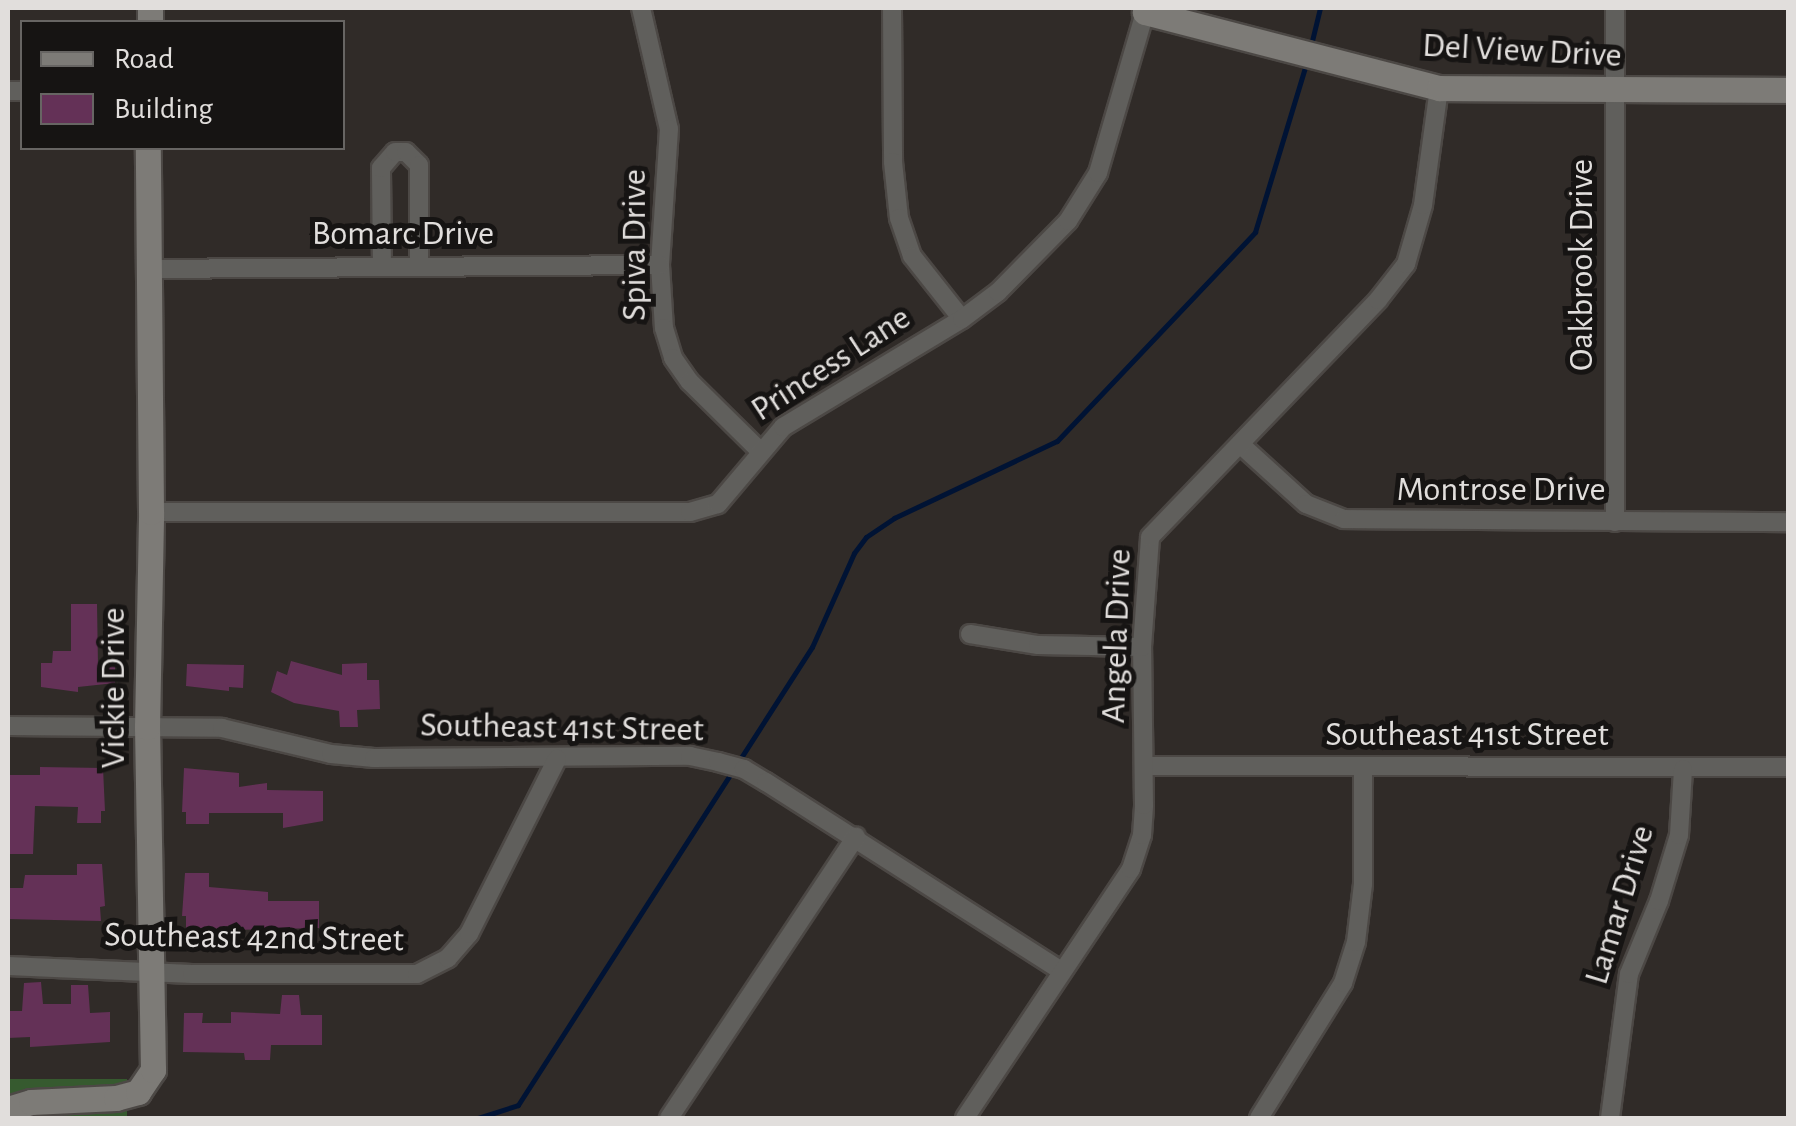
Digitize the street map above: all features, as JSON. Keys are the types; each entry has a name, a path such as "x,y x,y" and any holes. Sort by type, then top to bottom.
{"street":[{"name":"Spiva Drive","path":"642,8 669,129 660,265 664,328 673,358 690,382 759,450"},
{"path":"892,8 893,162 899,218 912,256 962,320"},
{"name":"Oakbrook Drive","path":"1615,8 1615,522"},
{"name":"Princess Lane","path":"151,512 690,512 718,504 759,450 808,410 962,320 998,292 1068,221 1098,173 1145,10"},
{"name":"Del View Drive","path":"1145,10 1439,88 1788,90"},
{"name":"Angela Drive","path":"965,1118 1060,970 1131,869 1142,835 1146,766 1142,647 1150,537 1181,500 1378,300 1406,264 1423,206 1439,88"},
{"name":"Vickie Drive","path":"8,1109 30,1102 116,1098 138,1092 153,1070 147,727 151,512 148,150"},
{"path":"382,266 381,168 394,152 406,152 418,165 419,266"},
{"name":"Bomarc Drive","path":"147,269 660,265"},
{"name":"Montrose Drive","path":"1240,444 1306,504 1344,520 1788,522"},
{"path":"970,634 1038,644 1142,647"},
{"name":"Southeast 41st Street","path":"8,726 222,728 332,754 374,758 690,756 744,769 1060,970"},
{"name":"Southeast 42nd Street","path":"8,966 192,974 417,974 448,958 469,934 557,759"},
{"name":"Southeast 41st Street","path":"1146,766 1788,767"},
{"path":"1259,1118 1343,983 1356,942 1363,884 1363,766"},
{"name":"Lamar Drive","path":"1610,1118 1629,974 1659,902 1678,835 1683,769"},
{"path":"669,1118 856,837"}],"green space":[{"path":"8,1079 127,1079 127,1118 8,1118"}],"building":[{"path":"71,604 97,604 98,666 115,666 115,683 78,687 78,692 41,687 41,663 52,663 53,651 71,651"},
{"path":"291,661 342,675 342,664 367,663 367,680 379,680 380,709 357,710 358,727 340,727 339,711 294,703 271,692 277,671 287,675"},
{"path":"187,664 244,665 243,688 229,687 229,691 186,686"},
{"path":"40,767 103,768 105,811 101,811 101,823 77,823 78,807 35,806 33,854 8,854 8,775 40,775"},
{"path":"184,768 239,773 239,787 267,783 267,790 323,791 323,821 283,828 283,813 209,813 209,824 186,824 186,812 182,812"},
{"path":"77,864 102,864 105,906 100,907 101,921 8,919 8,888 23,888 25,875 77,875"},
{"path":"185,873 209,873 209,887 268,892 268,901 319,901 319,928 186,931 186,916 182,916"},
{"path":"41,982 43,1004 71,1004 71,985 88,985 90,1013 110,1012 110,1042 30,1047 30,1037 8,1038 8,1011 22,1011 24,983"},
{"path":"282,995 299,995 301,1015 322,1015 322,1045 271,1045 270,1060 245,1060 244,1053 183,1052 184,1013 203,1013 202,1023 231,1023 231,1012 280,1014"}],"waterway":[{"path":"1310,49 1320,8"},
{"path":"478,1118 518,1105 812,647 854,553 866,537 894,518 1057,441 1255,232 1306,64"}]}
